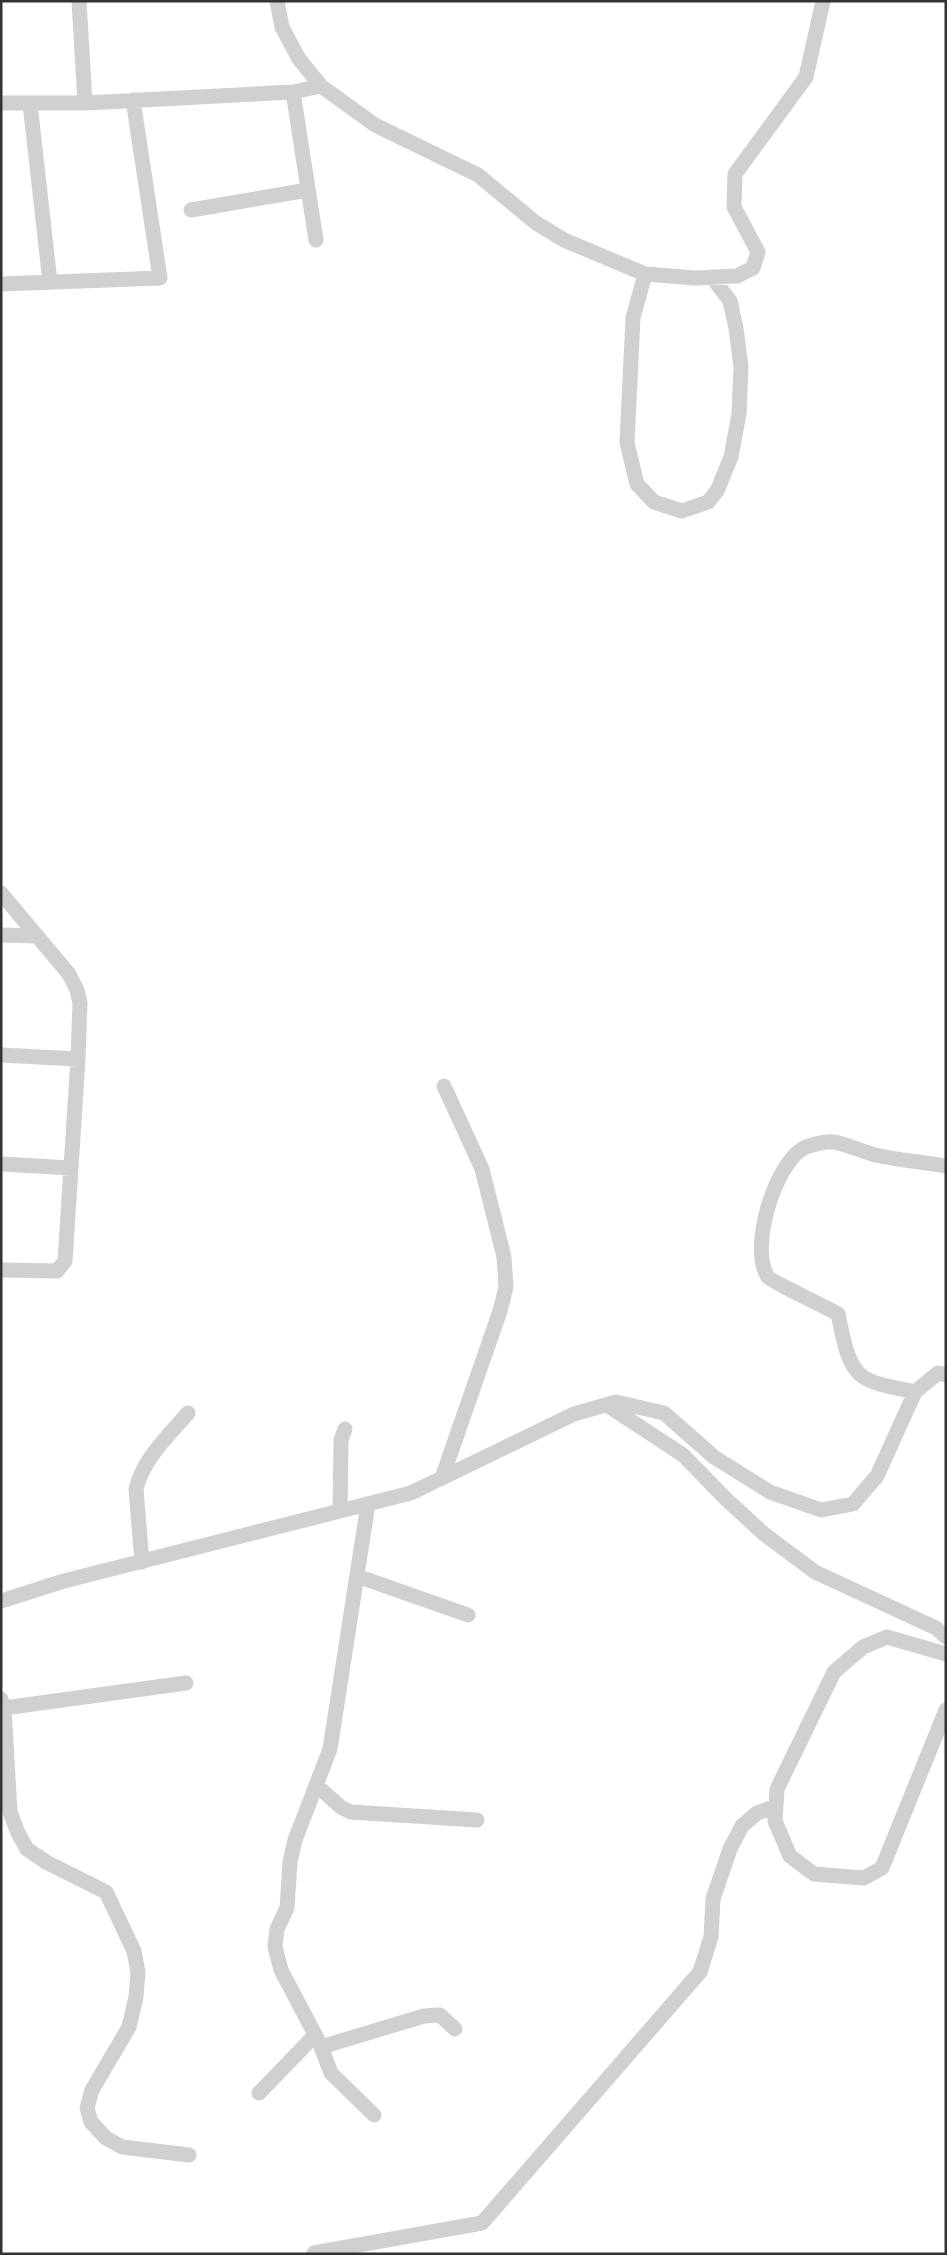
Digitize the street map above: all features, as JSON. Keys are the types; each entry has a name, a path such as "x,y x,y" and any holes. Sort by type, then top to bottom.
{"street":[{"path":"79,1 85,103"},
{"path":"277,1 282,27 299,59 321,86 375,125 478,176 536,224 564,240 645,274 712,277 737,276 753,268 758,252 734,207 735,174 806,77 823,1"},
{"path":"1,103 85,103 293,92 321,86"},
{"path":"293,92 316,240"},
{"path":"1,284 160,278 133,100"},
{"path":"30,104 50,282"},
{"path":"191,210 308,190"},
{"path":"645,274 633,318 627,443 637,484 654,502 682,510 708,502 717,491 731,457 739,414 741,367 736,328 730,301 712,277"},
{"path":"1,893 69,974 77,990 80,1003 65,1261 57,1271 1,1270"},
{"path":"1,936 38,936"},
{"path":"1,1055 78,1060"},
{"path":"442,1478 500,1311 506,1287 504,1257 482,1169 444,1086"},
{"path":"915,1392 883,1384 862,1375 848,1355 838,1314 769,1278 761,1263 761,1244 771,1194 788,1162 802,1148 830,1142 876,1155 946,1166"},
{"path":"1,1164 71,1168"},
{"path":"1,1601 64,1581 411,1493 574,1414 616,1402 664,1413 714,1457 770,1492 821,1510 854,1504 878,1476 915,1392 938,1373 946,1375"},
{"path":"607,1405 683,1455 764,1534 815,1572 936,1628 946,1637"},
{"path":"142,1562 136,1489 138,1479 157,1449 188,1413"},
{"path":"340,1511 341,1440 345,1429"},
{"path":"368,1504 330,1749 295,1840 290,1862 287,1908 277,1929 275,1947 281,1970 318,2041 331,2073 374,2114"},
{"path":"357,1576 468,1615"},
{"path":"946,1654 887,1637 863,1647 834,1672 777,1789 775,1821 790,1856 814,1874 864,1878 882,1868 946,1710"},
{"path":"186,1683 2,1703 10,1812 18,1834 27,1849 46,1862 106,1892 134,1951 138,1972 136,1997 131,2020 129,2027 92,2090 87,2108 91,2122 106,2138 122,2147 189,2155"},
{"path":"316,1785 342,1808 351,1812 476,1820"},
{"path":"314,2253 482,2223 700,1972 711,1937 713,1899 730,1849 742,1826 757,1813 776,1806"},
{"path":"259,2093 318,2041 424,2016 440,2015 455,2029"}]}
